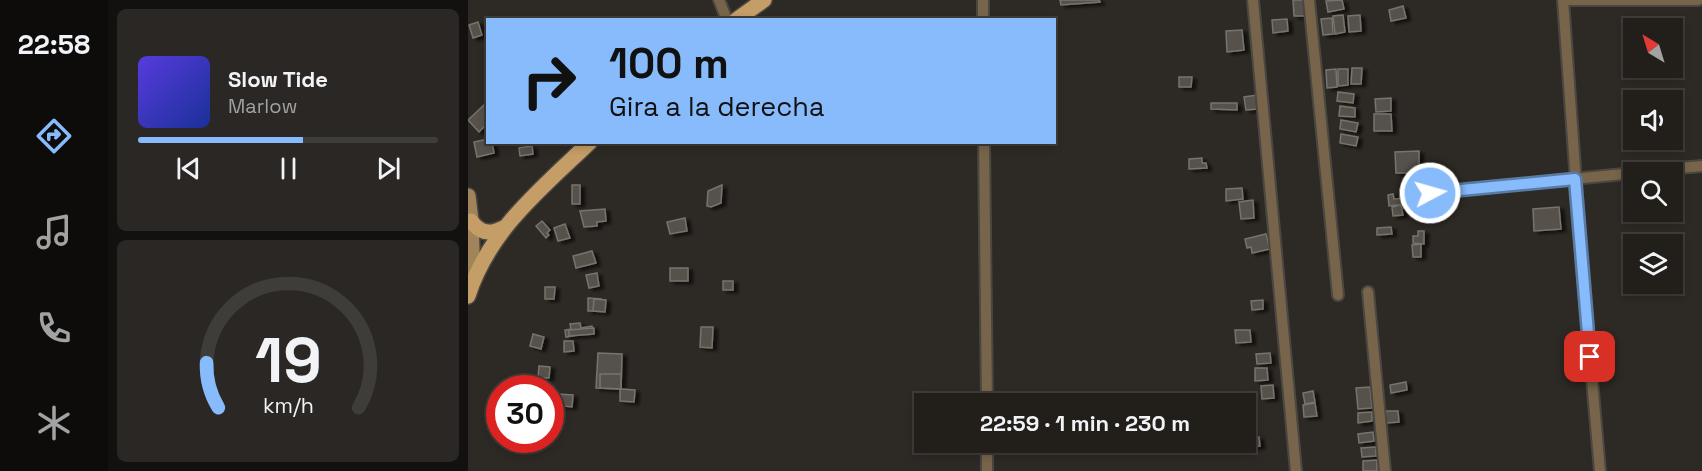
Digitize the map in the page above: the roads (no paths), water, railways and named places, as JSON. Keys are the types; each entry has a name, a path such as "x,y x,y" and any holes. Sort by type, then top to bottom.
{"main road":[{"path":"739,18 764,0"},
{"path":"468,296 473,280 504,228 588,144"},
{"path":"471,221 484,232 504,228"}],"street":[{"path":"719,0 726,18"},
{"path":"983,0 983,18"},
{"path":"1253,0 1296,471"},
{"path":"1309,0 1338,295"},
{"path":"1600,471 1575,179 1565,0 1698,0"},
{"path":"984,144 987,393"},
{"path":"1683,168 1702,166"},
{"path":"1430,193 1623,174"},
{"path":"468,196 473,280"},
{"path":"1368,292 1385,471"},
{"path":"987,453 987,471"}]}
